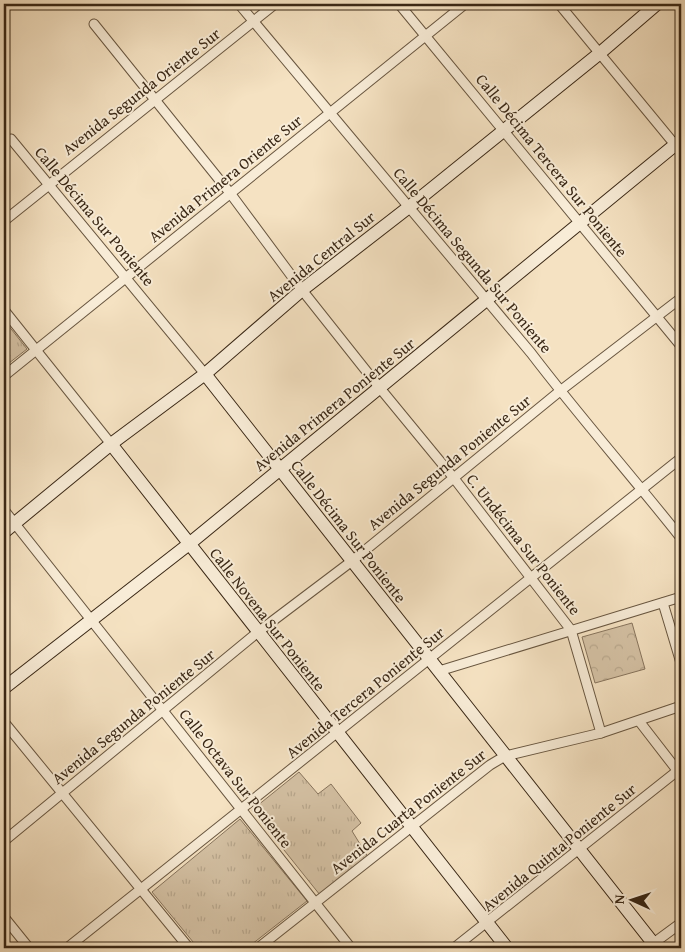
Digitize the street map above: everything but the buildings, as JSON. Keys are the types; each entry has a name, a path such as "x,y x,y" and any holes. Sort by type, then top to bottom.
{"street":[{"name":"Calle Décima Segunda Sur Poniente","path":"239,4 531,353 681,538"},
{"name":"Avenida Segunda Oriente Sur","path":"4,221 275,4"},
{"name":"Calle Décima Tercera Sur Poniente","path":"399,4 681,346"},
{"name":"Avenida Primera Oriente Sur","path":"4,376 465,4"},
{"path":"558,4 679,146"},
{"name":"Avenida Central Sur","path":"4,532 111,444 205,374 302,290 409,207 600,53 657,4"},
{"name":"C. Undécima Sur Poniente","path":"94,24 230,193 302,290 453,477 571,630"},
{"name":"Calle Décima Sur Poniente","path":"11,139 205,374 579,849 652,947"},
{"name":"Avenida Primera Poniente Sur","path":"4,688 189,544 379,387 679,146"},
{"name":"Avenida Segunda Poniente Sur","path":"4,841 258,632 352,561 560,391 681,298"},
{"name":"Calle Novena Sur Poniente","path":"4,310 507,948"},
{"name":"Avenida Tercera Poniente Sur","path":"67,948 681,458"},
{"name":"Calle Octava Sur Poniente","path":"4,510 351,948"},
{"path":"439,671 681,597"},
{"path":"663,603 681,662"},
{"path":"571,630 601,732"},
{"name":"Avenida Cuarta Poniente Sur","path":"258,948 490,765 505,756 601,732 681,706"},
{"path":"639,721 680,771"},
{"path":"4,722 189,948"},
{"name":"Avenida Quinta Poniente Sur","path":"454,948 680,771"},
{"path":"4,917 29,948"},
{"path":"652,947 681,923"}],"green space":[{"path":"4,320 27,349 4,367"},
{"path":"632,623 645,669 595,683 582,637"},
{"path":"299,772 318,794 331,784 361,823 352,831 368,857 320,895 252,810"},
{"path":"240,819 307,901 247,948 198,948 152,892"}]}
